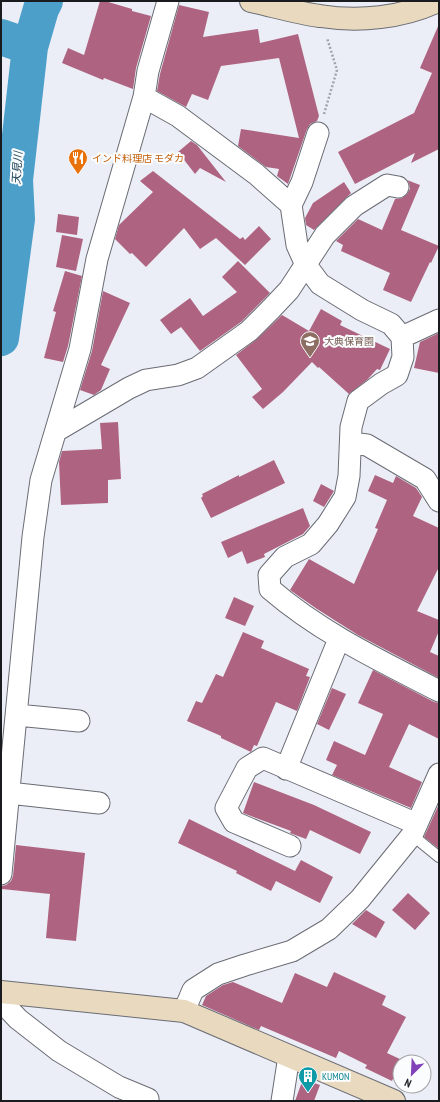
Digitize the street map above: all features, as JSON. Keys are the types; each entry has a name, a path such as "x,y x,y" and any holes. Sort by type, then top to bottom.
{"street":[{"path":"1,874 33,537 41,480 80,349 97,259 144,97 148,71 168,1"},
{"path":"251,1 320,16 352,18 395,16 425,7 438,1"},
{"path":"144,97 184,120 256,174 290,205"},
{"path":"318,133 302,182 290,205 297,245 306,265 320,284 362,310 391,324 402,337 403,357 398,374 381,384 358,401 351,427 349,476 345,497 328,524 311,544 284,557 268,575 270,589 285,602 339,639 439,691"},
{"path":"56,431 94,407 146,380 178,375 197,368 249,331 289,290 325,235 354,206 387,185 398,186"},
{"path":"402,337 439,320"},
{"path":"351,443 367,445 425,478 439,501"},
{"path":"286,769 339,639"},
{"path":"17,715 79,721"},
{"path":"290,846 234,822 226,808 247,768 263,758 414,830"},
{"path":"184,1011 193,990 218,974 244,964 292,951 329,929 360,900 414,830 439,774"},
{"path":"9,793 99,803"},
{"path":"1,992 184,1011 394,1101"},
{"path":"1,1002 18,1019 59,1051 118,1087 148,1099"},
{"path":"282,1101 289,1056"}],"lane":[{"path":"414,830 439,857"}],"path":[{"path":"318,133 337,70 320,16"}],"building":[{"path":"100,1 105,1 151,16 136,68 133,89 104,78 103,80 62,63 68,48 84,55"},
{"path":"179,5 209,12 203,37 258,29 260,43 298,34 319,116 317,121 310,124 307,129 288,184 277,176 279,169 266,167 238,146 241,129 299,138 279,58 221,66 208,100 192,94 186,107 157,91 160,74"},
{"path":"439,24 439,149 411,163 415,153 355,184 338,152 414,113 432,73 420,68"},
{"path":"191,141 197,145 226,182 200,168 195,174 178,152"},
{"path":"153,171 240,239 243,237 245,240 259,226 271,239 245,265 216,238 200,249 184,228 146,267 115,239 119,225 153,192 140,181"},
{"path":"407,180 420,185 401,230 439,246 411,302 383,290 390,273 341,251 343,245 336,241 358,219 382,230 395,199 402,198 410,189"},
{"path":"344,182 351,193 314,230 306,225 305,218 313,203"},
{"path":"58,214 79,217 77,235 56,232"},
{"path":"62,235 83,239 76,271 56,267"},
{"path":"238,261 270,293 241,322 200,351 181,327 171,334 160,320 190,298 203,316 237,292 222,277"},
{"path":"65,271 82,276 68,346 63,362 44,358 56,312 53,311"},
{"path":"103,291 130,303 101,365 110,369 101,390 94,395 80,390 92,351"},
{"path":"321,309 342,321 340,325 390,349 380,370 377,369 367,380 349,394 312,362 283,392 263,409 252,397 262,389 236,355 257,339 282,315 309,331"},
{"path":"439,333 439,373 414,368 420,342"},
{"path":"118,422 121,479 108,480 108,503 61,505 59,462 62,451 102,449 100,423"},
{"path":"274,460 285,483 211,518 201,498 203,496 202,494 239,475 239,477"},
{"path":"375,475 393,483 396,476 416,488 422,497 413,516 439,528 439,567 417,611 439,620 439,631 430,652 439,656 439,678 358,635 290,590 309,559 354,584 378,529 375,528 387,500 368,491"},
{"path":"321,484 334,491 324,507 313,501"},
{"path":"303,508 310,526 303,534 264,554 265,557 247,564 242,551 228,558 221,542"},
{"path":"234,597 254,606 245,626 225,618"},
{"path":"243,632 264,641 261,648 309,669 306,676 310,677 297,711 276,702 257,746 254,745 251,752 221,738 221,736 187,721 196,701 202,703 216,674 223,677"},
{"path":"373,670 434,702 439,703 439,739 409,724 389,767 422,782 411,808 332,775 337,765 326,760 334,741 365,755 383,714 358,703"},
{"path":"332,688 346,694 329,730 317,724"},
{"path":"254,782 314,805 371,832 360,854 310,830 306,839 290,833 291,831 243,813"},
{"path":"439,804 439,849 424,837"},
{"path":"189,819 295,871 301,860 333,877 320,903 276,881 271,891 236,873 237,871 178,843"},
{"path":"16,845 85,853 76,941 46,938 50,894 2,889 2,886 11,881 13,876"},
{"path":"408,893 430,913 415,930 392,910"},
{"path":"366,910 385,922 376,938 352,924"},
{"path":"334,972 386,996 382,1005 406,1017 387,1053 392,1055 392,1081 365,1068 367,1065 339,1051 336,1058 261,1026 259,1030 202,1005 206,996 223,985 233,982 282,1003 295,973 327,987"},
{"name":"KUMON","path":"303,1079 320,1085 314,1101 295,1101"}],"waterway":[{"name":"天見川","path":"1,338 17,219 15,180 30,47 41,9 45,1"},
{"path":"1,37 30,47"}],"place":[{"name":"インド料理店 モダカ","path":"78,175"},
{"name":"大典保育園","path":"310,358"},
{"name":"KUMON","path":"308,1093"}]}
